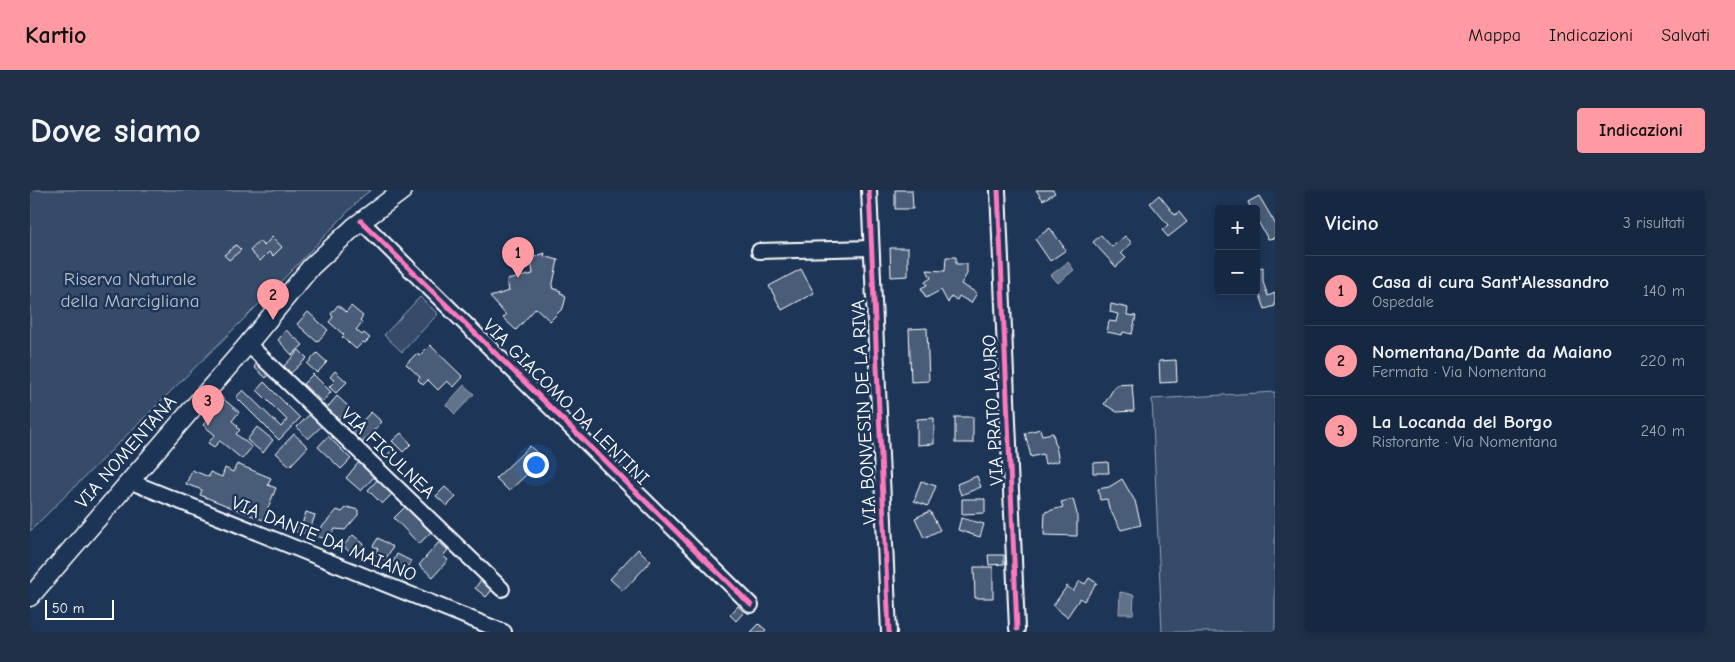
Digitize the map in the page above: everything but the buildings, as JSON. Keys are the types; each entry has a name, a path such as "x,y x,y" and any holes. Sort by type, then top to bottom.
{"main road":[{"name":"VIA NOMENTANA","path":"30,597 248,344 311,267 361,221 403,190"}],"street":[{"name":"VIA BONVESIN DE LA RIVA","path":"869,190 889,632"},
{"name":"VIA PRATO LAURO","path":"998,190 1017,629"},
{"name":"VIA GIACOMO DA LENTINI","path":"361,221 751,605"},
{"path":"758,251 871,248"},
{"name":"VIA FICULNEA","path":"248,344 502,589"},
{"name":"VIA DANTE DA MAIANO","path":"129,481 504,632"}],"green space":[{"name":"Riserva Naturale della Marcigliana","path":"30,190 371,190 30,531"},
{"path":"420,297 438,314 402,352 384,335"},
{"path":"1275,392 1275,632 1162,632 1152,399"}],"shaded area":[{"path":"1068,262 1074,270 1058,283 1051,275"},
{"path":"464,385 474,394 455,414 446,405"},
{"path":"1120,592 1134,595 1133,614 1119,614"}],"cycle path":[{"path":"869,190 889,632"},
{"path":"998,190 1017,629"},
{"path":"361,221 751,605"}],"place":[{"name":"Casa di cura Sant'Alessandro","path":"518,278"},
{"name":"Nomentana/Dante da Maiano","path":"273,320"},
{"name":"La Locanda del Borgo","path":"208,426"}]}
